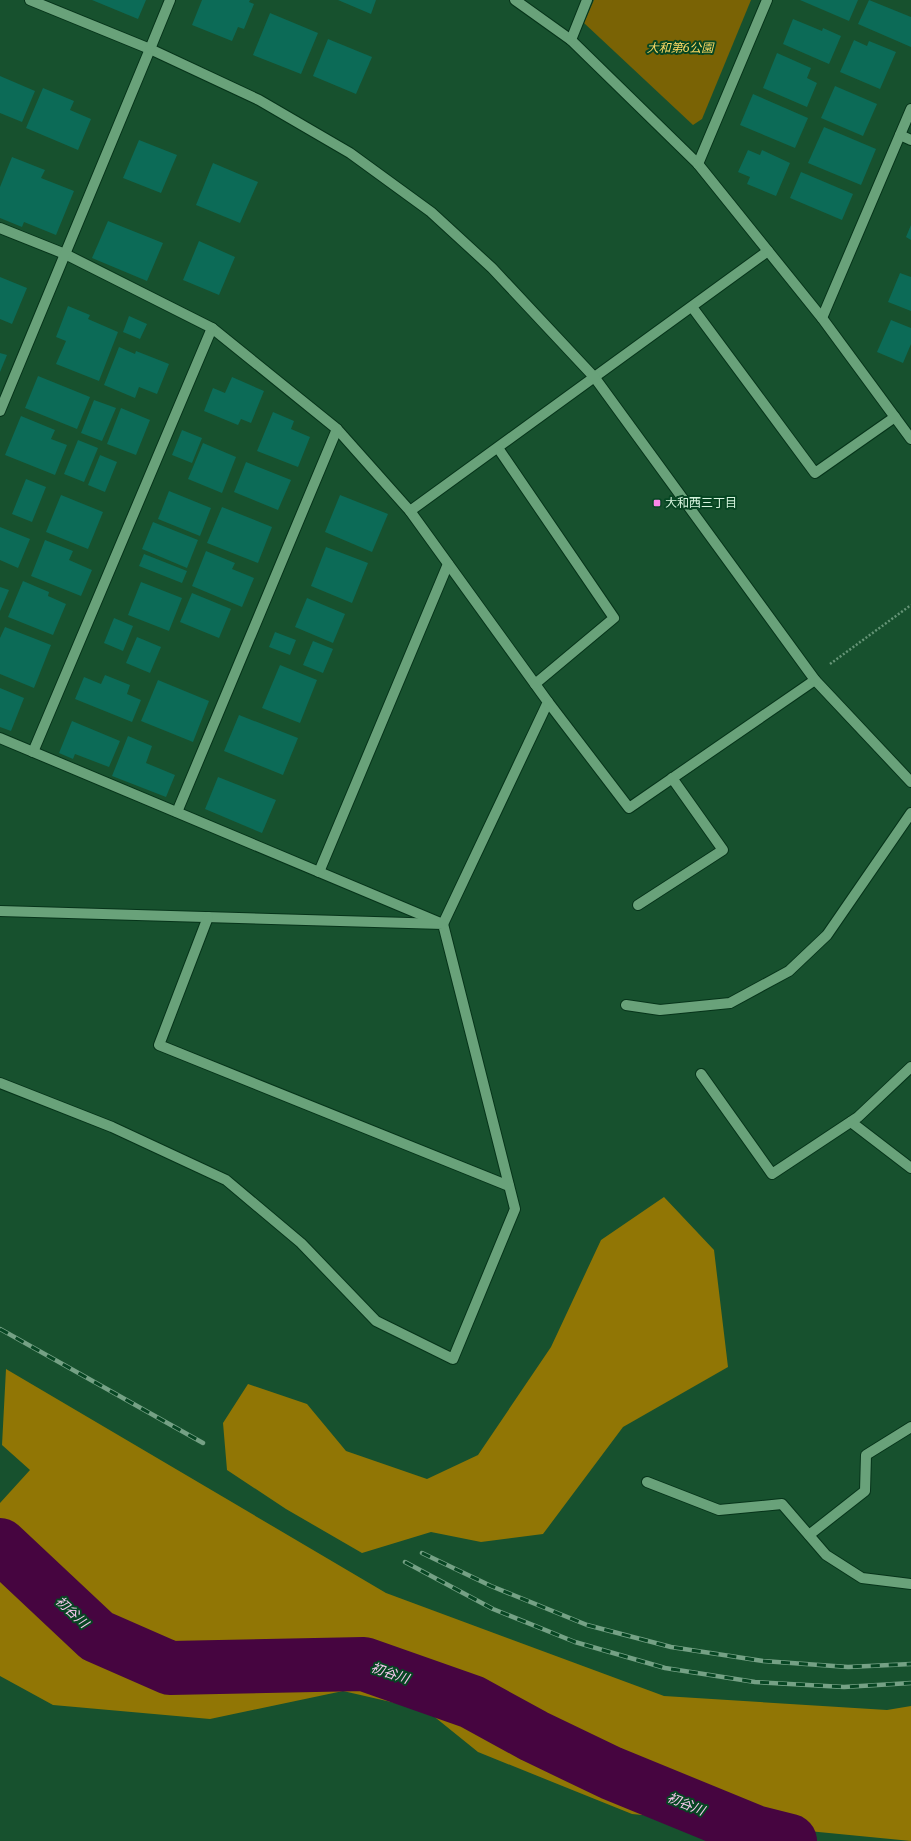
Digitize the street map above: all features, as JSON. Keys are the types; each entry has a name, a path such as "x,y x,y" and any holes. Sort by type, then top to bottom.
{"street":[{"path":"30,0 150,49 259,100 350,153 425,207 492,268 595,378 815,680 911,782"},
{"path":"0,411 170,0"},
{"path":"515,0 570,40 698,164 822,318 911,439"},
{"path":"570,40 587,0"},
{"path":"698,164 767,0"},
{"path":"822,318 911,109"},
{"path":"900,135 911,140"},
{"path":"0,228 64,254 212,328 337,429 410,511 548,702 629,808 815,680"},
{"path":"410,511 768,251"},
{"path":"692,307 815,473 895,417"},
{"path":"33,752 212,328"},
{"path":"177,812 337,429"},
{"path":"498,448 614,618 535,684"},
{"path":"319,872 448,564"},
{"path":"0,1083 112,1127 226,1180 301,1243 376,1321 453,1359 515,1209 443,924 548,702"},
{"path":"0,738 443,924"},
{"path":"638,905 723,850 672,778"},
{"path":"626,1005 660,1010 730,1003 789,971 827,935 911,813"},
{"path":"0,910 443,924"},
{"path":"208,917 159,1045 510,1186"},
{"path":"701,1074 772,1174 858,1117 911,1067"},
{"path":"850,1122 911,1168"},
{"path":"809,1535 865,1490 866,1455 911,1427"},
{"path":"647,1482 719,1510 782,1504 826,1555 862,1578 911,1584"}],"path":[{"path":"830,664 911,605"}],"green space":[{"name":"大和第6公園","path":"594,0 751,0 702,119 693,125 584,23"}],"shaded area":[{"path":"664,1197 714,1250 728,1367 623,1427 543,1534 481,1542 431,1532 362,1553 286,1509 227,1470 223,1423 248,1384 307,1404 346,1451 427,1479 478,1455 551,1347 601,1240"},
{"path":"6,1369 386,1593 664,1696 887,1710 911,1706 911,1841 632,1814 478,1752 426,1710 343,1691 210,1719 53,1705 0,1676 0,1503 30,1470 2,1445"}],"building":[{"path":"92,0 146,0 138,19"},
{"path":"202,0 250,0 249,2 254,4 244,29 238,27 232,41 192,25"},
{"path":"338,0 376,0 371,14"},
{"path":"800,0 858,0 849,21"},
{"path":"869,0 911,17 911,47 858,24"},
{"path":"270,13 318,33 301,74 253,55"},
{"path":"793,19 822,31 823,28 841,36 829,64 783,44"},
{"path":"328,39 372,57 356,94 313,76"},
{"path":"854,40 867,46 869,41 896,52 880,89 840,72"},
{"path":"777,53 811,68 807,78 817,83 807,107 763,88"},
{"path":"0,76 35,91 22,122 0,113"},
{"path":"835,86 877,104 863,136 821,118"},
{"path":"43,88 74,101 70,110 91,119 78,150 26,128"},
{"path":"753,94 808,118 795,148 740,125"},
{"path":"824,127 876,149 861,185 808,163"},
{"path":"139,140 177,155 161,193 123,178"},
{"path":"748,150 760,155 762,150 790,163 776,196 747,184 750,177 738,172"},
{"path":"12,157 45,170 41,178 74,191 56,235 24,222 22,227 0,218 0,187"},
{"path":"213,163 258,182 240,223 196,205"},
{"path":"801,172 853,194 842,220 790,198"},
{"path":"108,221 163,243 147,281 92,258"},
{"path":"911,225 911,240 906,237"},
{"path":"199,241 235,257 219,295 183,280"},
{"path":"900,273 911,277 911,311 888,302"},
{"path":"0,277 27,288 12,324 0,319"},
{"path":"68,306 90,315 88,319 118,332 99,381 56,364 66,341 56,337"},
{"path":"129,316 147,324 140,339 123,332"},
{"path":"891,320 911,328 911,344 903,363 877,352"},
{"path":"119,347 135,354 136,351 169,364 157,394 139,387 135,398 104,385"},
{"path":"0,353 7,355 0,372"},
{"path":"38,376 90,397 77,429 25,408"},
{"path":"232,377 264,391 251,423 241,419 238,425 204,411 213,388 225,393"},
{"path":"94,400 116,408 102,441 81,433"},
{"path":"121,408 150,420 136,455 107,444"},
{"path":"273,412 294,421 291,429 310,437 298,467 257,451"},
{"path":"21,416 55,430 51,439 67,445 55,475 5,455"},
{"path":"182,430 202,438 192,463 172,455"},
{"path":"78,440 98,448 84,482 64,474"},
{"path":"203,443 236,457 222,493 188,479"},
{"path":"100,455 117,462 105,492 88,485"},
{"path":"246,462 291,480 278,510 234,492"},
{"path":"26,479 46,487 32,522 12,514"},
{"path":"169,491 211,508 200,536 158,519"},
{"path":"61,495 103,512 88,549 46,532"},
{"path":"340,495 388,514 372,552 325,532"},
{"path":"222,507 272,527 258,563 207,543"},
{"path":"153,522 198,540 187,568 142,549"},
{"path":"0,527 30,539 18,568 0,560"},
{"path":"45,540 73,551 69,560 92,570 81,596 31,576"},
{"path":"326,547 368,563 352,603 311,586"},
{"path":"206,551 235,563 232,569 254,578 242,607 192,586"},
{"path":"144,554 187,571 182,583 139,566"},
{"path":"23,581 49,592 48,596 66,604 53,635 8,617"},
{"path":"141,582 182,598 169,631 128,615"},
{"path":"0,587 9,590 0,611"},
{"path":"192,593 231,609 219,638 180,622"},
{"path":"307,598 345,614 333,643 295,627"},
{"path":"114,618 133,626 123,651 104,643"},
{"path":"5,627 51,645 34,688 0,674 0,638"},
{"path":"275,632 296,640 290,655 269,647"},
{"path":"137,637 161,647 150,673 126,663"},
{"path":"313,641 333,649 323,673 303,665"},
{"path":"280,665 317,680 300,723 262,708"},
{"path":"105,675 130,685 127,694 141,700 132,722 75,699 84,677 101,684"},
{"path":"158,680 209,701 193,742 141,721"},
{"path":"0,688 24,698 11,731 0,727"},
{"path":"239,715 298,738 283,775 224,751"},
{"path":"72,721 120,741 109,767 75,754 73,759 59,753"},
{"path":"128,736 152,746 146,763 175,775 166,797 112,776"},
{"path":"218,777 276,800 262,833 205,809"}],"waterway":[{"name":"初谷川","path":"0,1545 97,1636 170,1668 364,1664 472,1702 534,1736 611,1773 755,1832 790,1841"}],"railway":[{"path":"0,1329 203,1443"},
{"path":"422,1553 491,1586 587,1625 671,1647 763,1661 848,1667 911,1664"},
{"path":"405,1562 493,1609 575,1642 665,1668 755,1682 844,1687 911,1683"}],"place":[{"name":"大和西三丁目","path":"657,503"}]}
